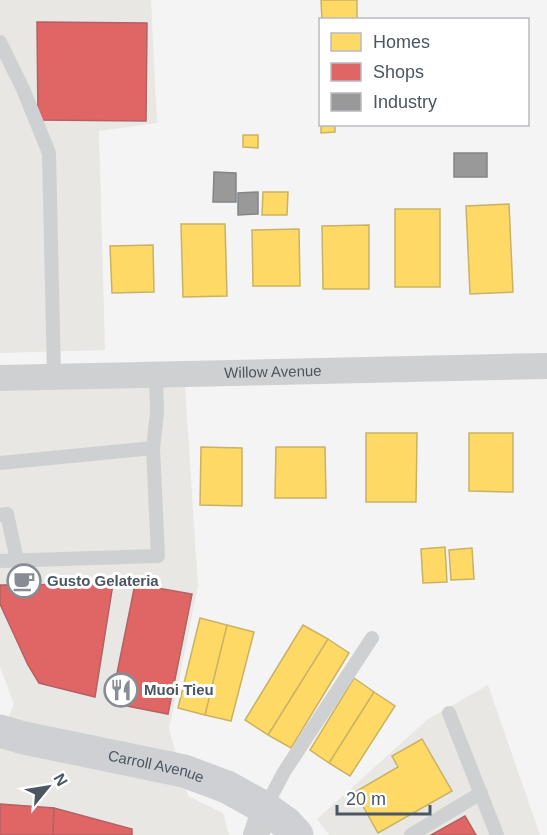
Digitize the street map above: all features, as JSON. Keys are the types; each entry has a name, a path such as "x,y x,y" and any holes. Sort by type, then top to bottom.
{"main road":[{"name":"Carroll Avenue","path":"0,731 184,771 227,787 260,822 285,824 297,835"}],"street":[{"name":"Willow Avenue","path":"0,378 547,366"}],"lane":[{"path":"0,42 23,89 49,153 54,377"},
{"path":"0,561 158,556 153,448 157,412 156,375"},
{"path":"0,463 153,448"},
{"path":"0,515 7,514 17,560"},
{"path":"260,822 284,772 372,638"},
{"path":"449,714 497,835"},
{"path":"411,835 481,793"}],"shaded area":[{"path":"0,0 151,0 157,123 99,131 105,350 0,353"},
{"path":"185,386 198,586 169,729 188,796 223,813 229,835 0,835 0,738 14,704 0,667 0,391"},
{"path":"488,685 540,835 329,835 317,819 428,719"}],"building: Homes":[{"path":"321,0 357,0 357,18 322,18"},
{"path":"321,126 335,126 335,132 321,133"},
{"path":"243,135 258,135 258,148 243,147"},
{"path":"263,192 288,192 287,215 262,215"},
{"path":"509,204 513,292 470,294 466,206"},
{"path":"395,209 440,209 440,287 395,287"},
{"path":"181,224 225,224 227,296 183,297"},
{"path":"369,225 369,289 323,289 322,226"},
{"path":"299,229 300,286 253,286 252,230"},
{"path":"153,245 154,292 112,293 110,246"},
{"path":"366,433 417,433 416,502 366,502"},
{"path":"469,433 513,433 513,492 469,491"},
{"path":"201,447 242,448 242,506 200,505"},
{"path":"276,447 325,447 326,498 275,498"},
{"path":"445,547 447,582 423,583 421,549"},
{"path":"472,548 474,579 451,580 449,550"},
{"path":"200,618 227,625 205,715 178,708"},
{"path":"227,625 254,632 231,721 205,715"},
{"path":"303,625 328,639 268,735 245,720"},
{"path":"328,639 349,653 291,748 268,735"},
{"path":"354,678 374,692 329,763 310,750"},
{"path":"374,692 395,706 350,776 329,763"},
{"path":"422,739 452,791 378,833 355,792 398,767 392,756"}],"building: Shops":[{"path":"37,22 147,23 146,121 38,120"},
{"path":"113,584 95,697 39,683 28,665 0,604 0,585"},
{"path":"135,584 192,594 168,714 111,703"},
{"path":"0,804 54,808 53,835 0,835"},
{"path":"54,808 132,829 132,835 53,835"},
{"path":"465,816 476,835 431,835"}],"building: Industry":[{"path":"454,153 487,153 487,177 454,177"},
{"path":"214,172 236,173 236,202 213,202"},
{"path":"258,192 258,214 238,215 238,193"}],"place":[{"name":"Gusto Gelateria","path":"24,581"},
{"name":"Muoi Tieu","path":"121,690"}]}
